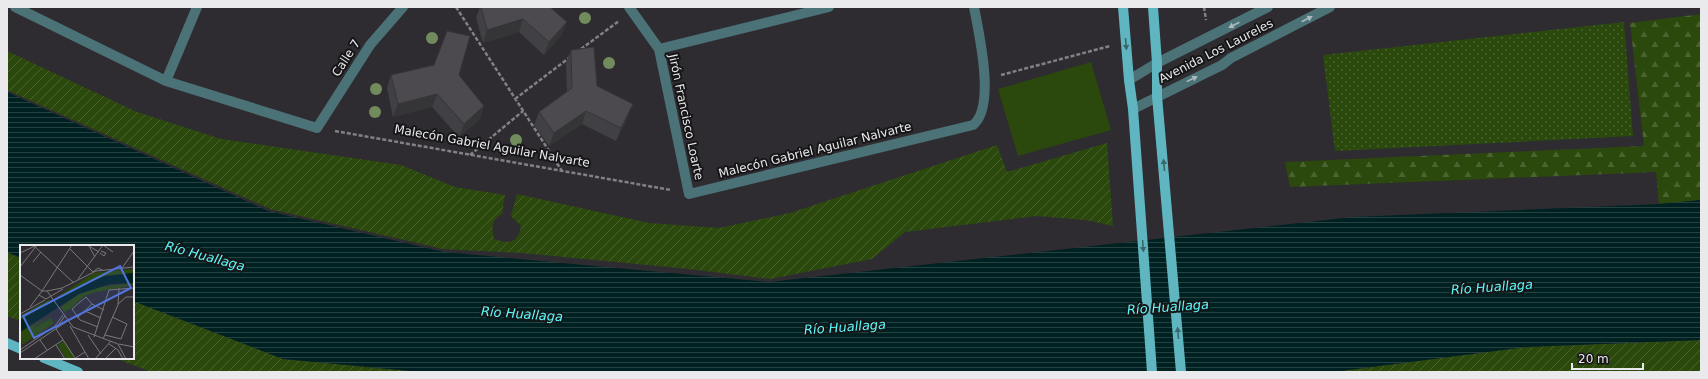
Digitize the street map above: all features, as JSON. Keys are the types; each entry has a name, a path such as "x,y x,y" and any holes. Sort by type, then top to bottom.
{"main road":[{"path":"1123,7 1133,109 1152,372"},
{"path":"1153,7 1157,63 1157,96 1181,372"},
{"path":"7,343 20,348"},
{"path":"46,359 78,372"}],"street":[{"path":"15,7 166,81 316,128"},
{"path":"166,81 197,7"},
{"name":"Calle 7","path":"316,128 370,45 404,7"},
{"path":"659,49 810,10 829,7"},
{"path":"974,7 986,80"},
{"name":"Avenida Los Laureles","path":"1129,80 1157,63 1268,7"},
{"name":"Avenida Los Laureles","path":"1133,109 1222,65 1231,58 1330,7"},
{"name":"Jirón Francisco Loarte","path":"631,9 659,49 689,194"},
{"name":"Malecón Gabriel Aguilar Nalvarte","path":"689,194 973,125 978,121 981,115 986,80"}],"path":[{"path":"456,7 562,171"},
{"path":"577,53 631,9"},
{"path":"986,80 1126,41"},
{"path":"515,99 570,58"},
{"path":"469,155 523,111"},
{"name":"Malecón Gabriel Aguilar Nalvarte","path":"316,128 689,194"}],"green space":[{"path":"1701,14 1701,200 1659,204 1656,172 1290,187 1285,162 1644,146 1630,23"},
{"path":"1624,22 1633,136 1335,151 1323,55"},
{"path":"7,51 137,112 221,139 401,165 455,187 505,195 502,214 495,219 492,228 494,239 504,242 512,241 520,232 521,226 511,216 517,194 649,223 719,228 790,213 997,145 1007,172 1107,143 1113,226 1086,220 1036,216 905,232 872,259 770,279 689,269 522,253 443,249 270,209 7,90"},
{"path":"1091,62 1111,130 1018,156 998,89"},
{"path":"7,252 20,258 20,321 7,316"},
{"path":"134,301 283,359 421,372 151,372 118,359 134,359"},
{"path":"1701,340 1701,372 1333,372 1526,347"}],"water":[{"name":"Río Huallaga","path":"7,92 268,211 444,252 769,282 1353,217 1659,204 1701,200 1701,340 1526,347 1333,372 421,372 283,359 134,301 134,245 20,245 20,258 7,252"}],"building":[{"path":"481,7 550,7 567,22 549,42 523,19 487,30"},
{"path":"447,31 470,36 459,75 484,106 464,124 437,94 398,104 391,75 434,65"},
{"path":"594,47 597,86 633,104 621,128 586,111 554,133 539,112 572,88 571,50"}]}
